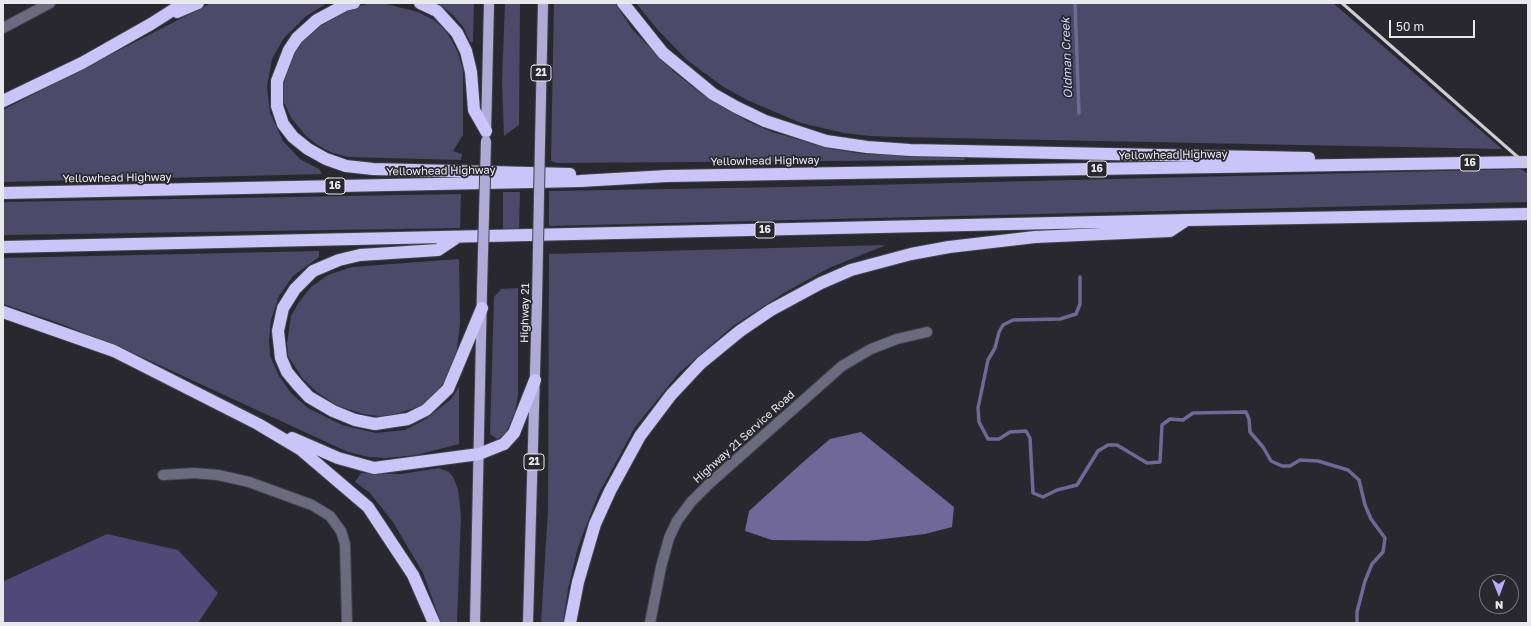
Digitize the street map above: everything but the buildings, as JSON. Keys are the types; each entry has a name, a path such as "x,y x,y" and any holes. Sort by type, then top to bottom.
{"highway":[{"path":"3,101 82,63 151,24 184,3"},
{"path":"151,24 198,3"},
{"path":"354,3 345,5 330,13 306,29 289,50 281,70 276,93 277,106 283,124 293,137 308,149 326,159 346,166 373,169 667,176"},
{"path":"420,3 436,11 457,33 466,51 471,72 474,110 486,136"},
{"path":"623,3 663,53 713,94 765,121 826,141 867,147 910,150 1274,156 1412,164"},
{"name":"Yellowhead Highway","path":"3,193 580,181 667,176 1528,162"},
{"name":"16","path":"3,247 456,238 1186,220 1528,214"},
{"path":"570,623 578,582 595,524 613,485 640,436 671,395 701,363 725,342 758,319 792,298 852,270 911,254 956,246 1035,237 1170,231 1186,220"},
{"path":"456,238 438,250 360,255 339,260 313,271 295,289 284,308 278,331 281,358 287,372 309,397 333,411 355,420 375,424 408,419 426,410 448,389 482,308"},
{"path":"3,312 114,351 258,424 338,458 374,468 479,454 504,444 514,433 535,380"},
{"path":"258,424 300,449 368,507 413,575 434,623"}],"main road":[{"path":"475,623 489,3"},
{"name":"Highway 21","path":"528,623 537,301 543,3"}],"street":[{"path":"3,28 50,3"},
{"name":"Highway 21 Service Road","path":"650,623 661,567 669,538 677,521 691,502 842,366 871,349 897,339 927,332"},
{"path":"162,475 194,473 226,476 249,482 312,505 330,516 341,531 345,544 347,623"}],"shaded area":[{"path":"211,3 327,3 305,17 284,38 272,59 267,87 270,113 283,141 300,159 319,169 322,174 3,182 3,110"},
{"path":"438,3 474,3 473,42 470,42 464,28 453,15"},
{"path":"505,3 520,3 519,125 504,136 502,81"},
{"path":"554,3 615,3 632,29 674,72 702,94 747,121 772,132 832,149 863,154 966,157 964,160 557,163 551,161"},
{"path":"636,3 1333,3 1502,149 896,137 844,133 801,123 747,100 722,86 687,60 657,29"},
{"path":"368,4 386,4 418,12 434,20 445,30 452,41 458,53 463,70 463,135 453,151 462,154 461,160 348,157 330,152 316,144 306,136 292,119 282,99 282,83 291,56 301,42 319,26 338,14 354,7"},
{"path":"1521,169 1528,174 1528,202 549,226 549,191 787,187"},
{"path":"503,192 520,192 519,229 503,229"},
{"path":"461,194 460,228 3,235 3,202"},
{"path":"886,245 829,268 784,293 733,326 679,373 635,427 598,495 578,547 568,589 563,623 541,623 548,510 549,254"},
{"path":"319,251 319,257 293,276 279,296 271,320 269,340 270,356 279,376 291,393 308,408 342,425 376,433 405,430 426,419 451,399 459,387 459,444 416,455 386,458 369,457 348,452 131,352 59,323 3,304 3,258"},
{"path":"459,259 460,324 456,356 451,371 435,395 423,405 387,417 363,414 336,405 317,392 303,379 288,356 287,343 291,316 299,302 311,287 328,275 352,267"},
{"path":"518,288 518,395 515,412 505,435 497,439 490,434 494,297 501,289"},
{"path":"861,432 954,507 952,527 925,534 867,541 772,540 745,531 749,511 830,439"},
{"path":"439,468 449,472 458,489 461,516 457,623 441,623 423,573 393,522 369,492 355,482 361,473 402,474"},
{"path":"107,534 178,550 218,593 198,623 3,623 4,581"}],"waterway":[{"name":"Oldman Creek","path":"1075,3 1079,113"},
{"name":"Oldman Creek","path":"1080,277 1080,304 1076,314 1060,319 1013,320 1003,325 999,332 995,348 988,360 978,408 979,422 988,439 999,439 1010,432 1026,431 1030,438 1033,493 1043,497 1057,490 1077,485 1098,451 1108,445 1117,445 1147,463 1160,462 1162,425 1170,419 1183,420 1193,413 1246,412 1249,419 1250,432 1263,447 1271,461 1282,466 1290,466 1300,460 1318,461 1348,470 1359,480 1365,505 1371,519 1385,538 1383,552 1372,564 1365,581 1357,612 1357,623"}],"railway":[{"path":"1342,3 1528,166"}]}
